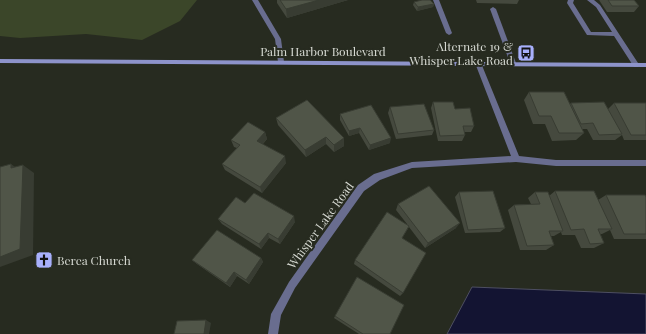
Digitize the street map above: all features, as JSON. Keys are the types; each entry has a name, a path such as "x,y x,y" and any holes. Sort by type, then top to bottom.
{"main road":[{"name":"Palm Harbor Boulevard","path":"0,61 646,65"}],"street":[{"path":"255,0 278,39 281,62"},
{"path":"436,0 449,33"},
{"path":"571,0 570,3 589,34 616,34"},
{"path":"590,0 598,6 636,65"},
{"path":"493,9 513,64"},
{"path":"478,63 516,159"},
{"name":"Whisper Lake Road","path":"273,334 276,314 292,285 361,188 377,177 412,165 516,159 556,163 646,163"}],"green space":[{"path":"0,0 197,0 180,21 142,40 86,34 20,38 0,36"}],"shaded area":[{"path":"472,287 646,294 646,334 447,334"}],"building":[{"path":"280,0 319,0 286,9"},
{"path":"430,0 434,4 418,7 414,2"},
{"path":"608,0 634,0 639,6 612,6"},
{"path":"529,92 564,92 584,133 559,133 551,116 539,116"},
{"path":"307,100 344,138 334,145 326,137 305,150 276,118"},
{"path":"433,102 453,102 455,109 470,108 474,126 463,126 465,135 440,136"},
{"path":"604,102 622,134 599,135 593,123 581,124 571,103"},
{"path":"614,103 646,103 646,135 631,135"},
{"path":"424,104 434,130 398,134 390,107"},
{"path":"371,105 391,138 370,145 360,128 349,131 340,114"},
{"path":"248,122 265,132 257,141 285,156 260,187 222,164 240,145 231,140"},
{"path":"11,164 11,168 23,165 20,249 0,257 0,167"},
{"path":"429,186 460,223 428,243 398,204"},
{"path":"493,191 505,228 468,230 459,192"},
{"path":"555,191 594,191 612,229 598,229 604,243 590,244 584,229 571,230"},
{"path":"535,192 548,192 563,231 549,231 554,245 527,246 514,205 540,204"},
{"path":"254,193 294,216 278,239 268,233 259,244 218,219 236,197 245,203"},
{"path":"606,195 645,195 646,234 624,234"},
{"path":"387,212 409,226 402,238 426,253 403,293 355,260"},
{"path":"217,230 261,258 246,280 234,272 226,283 192,260"},
{"path":"357,277 404,305 390,334 363,334 335,316"},
{"path":"206,320 204,334 174,334 177,321"}],"place":[{"name":"Alternate 19 & Whisper Lake Road","path":"526,53"},
{"name":"Berea Church","path":"44,260"}]}
